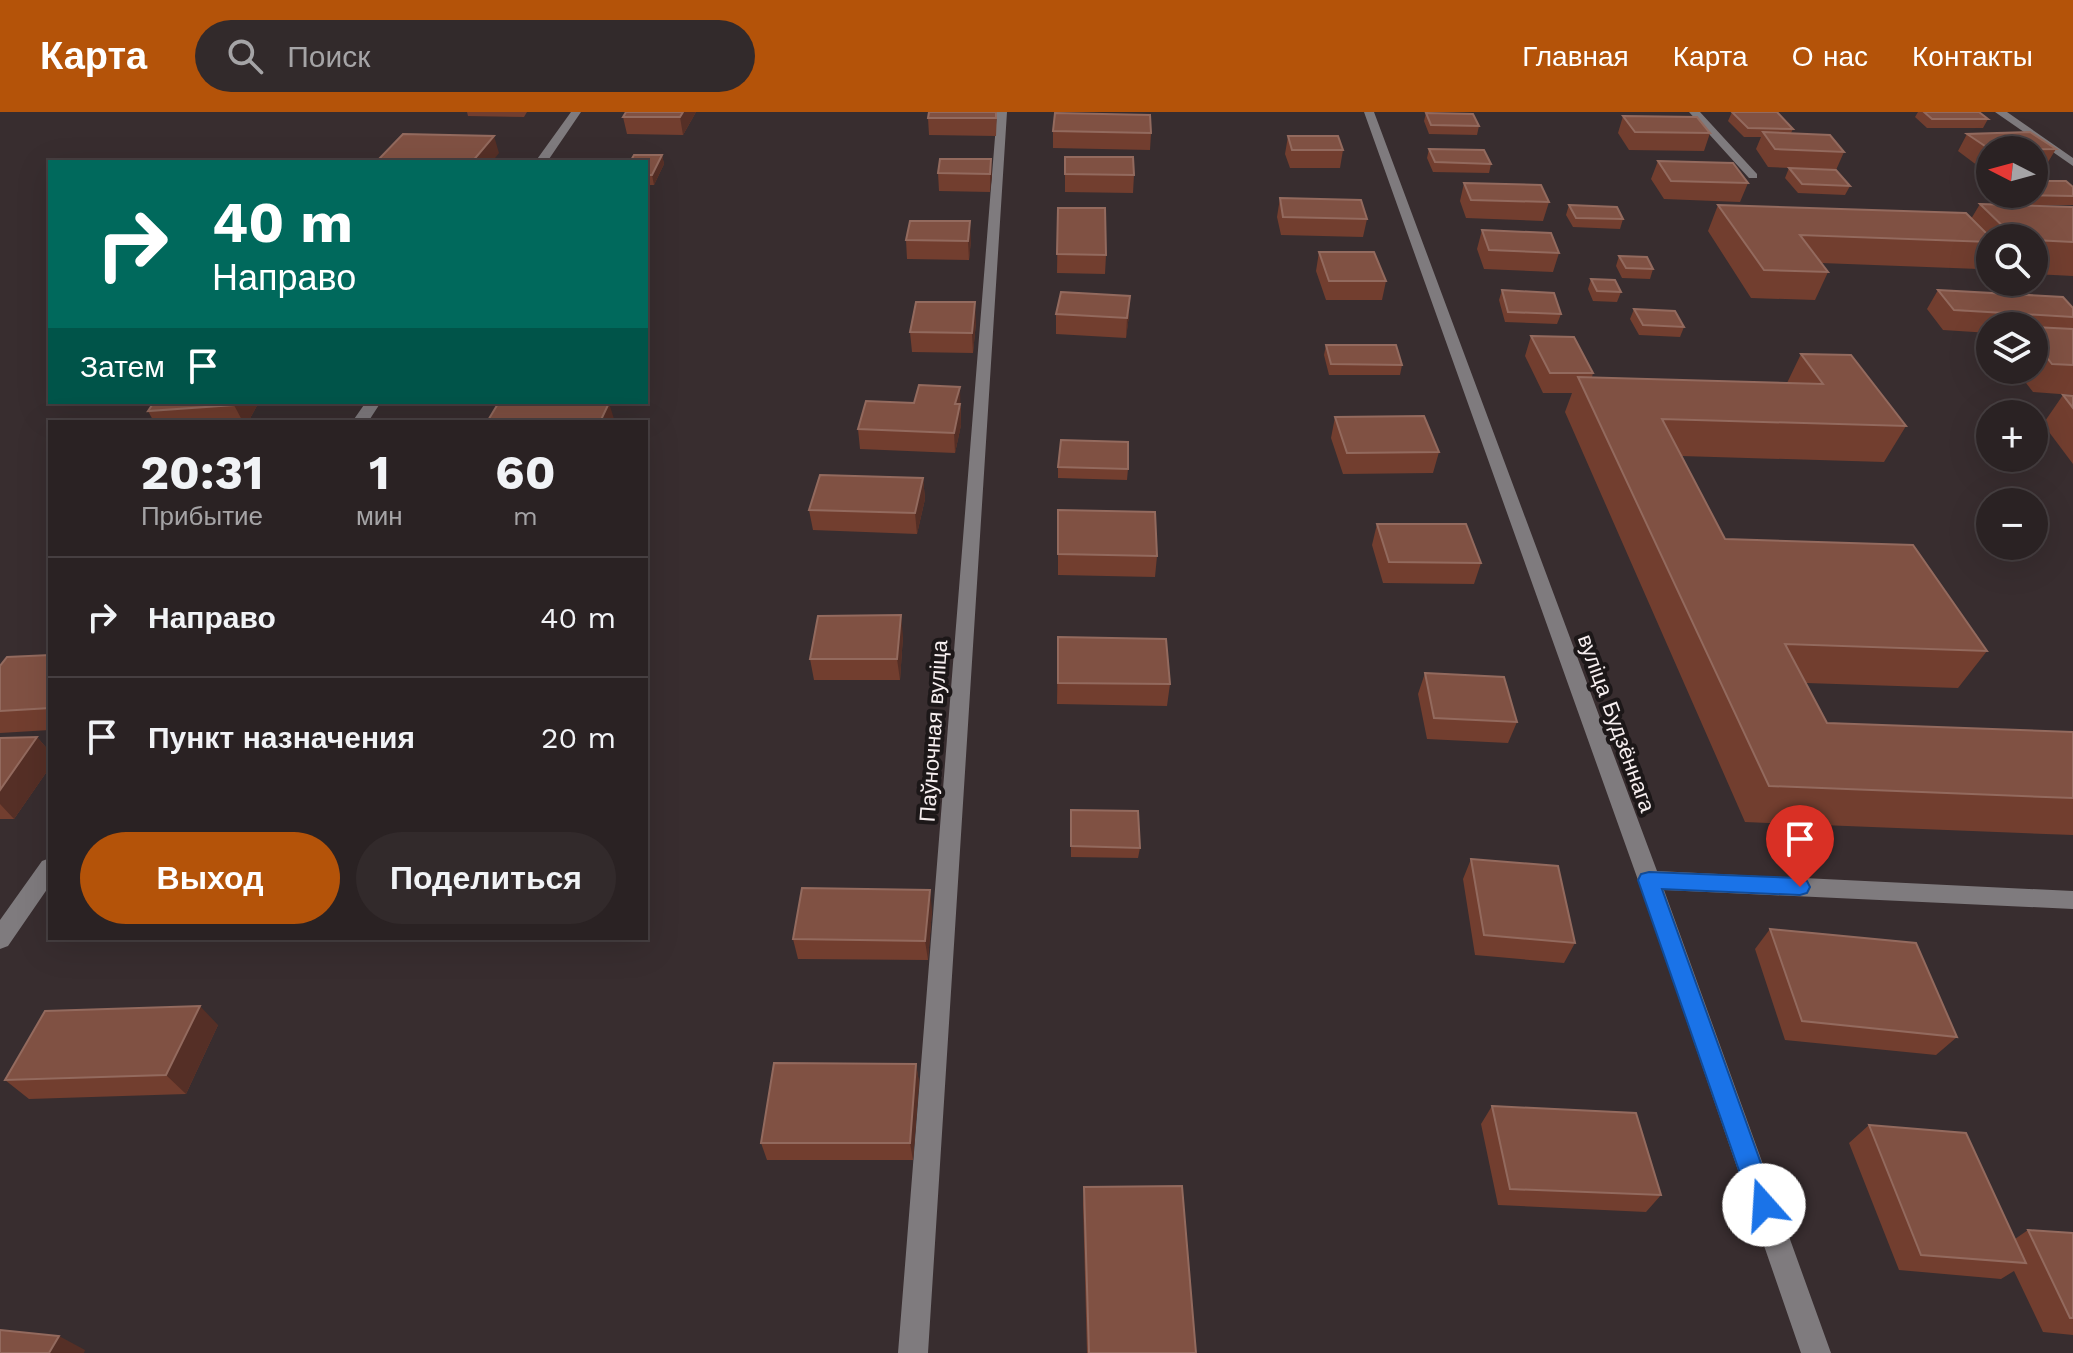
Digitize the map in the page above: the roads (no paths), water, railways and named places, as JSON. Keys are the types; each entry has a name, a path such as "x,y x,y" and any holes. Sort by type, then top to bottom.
{"street":[{"path":"542,160 576,112"},
{"name":"Паўночная вуліца","path":"913,1353 1002,112"},
{"name":"вуліца Будзённага","path":"1369,112 1649,880 1816,1353"},
{"path":"1694,112 1753,176"},
{"path":"2000,112 2073,163"},
{"path":"0,939 48,870"},
{"path":"1649,880 2073,900"}]}
